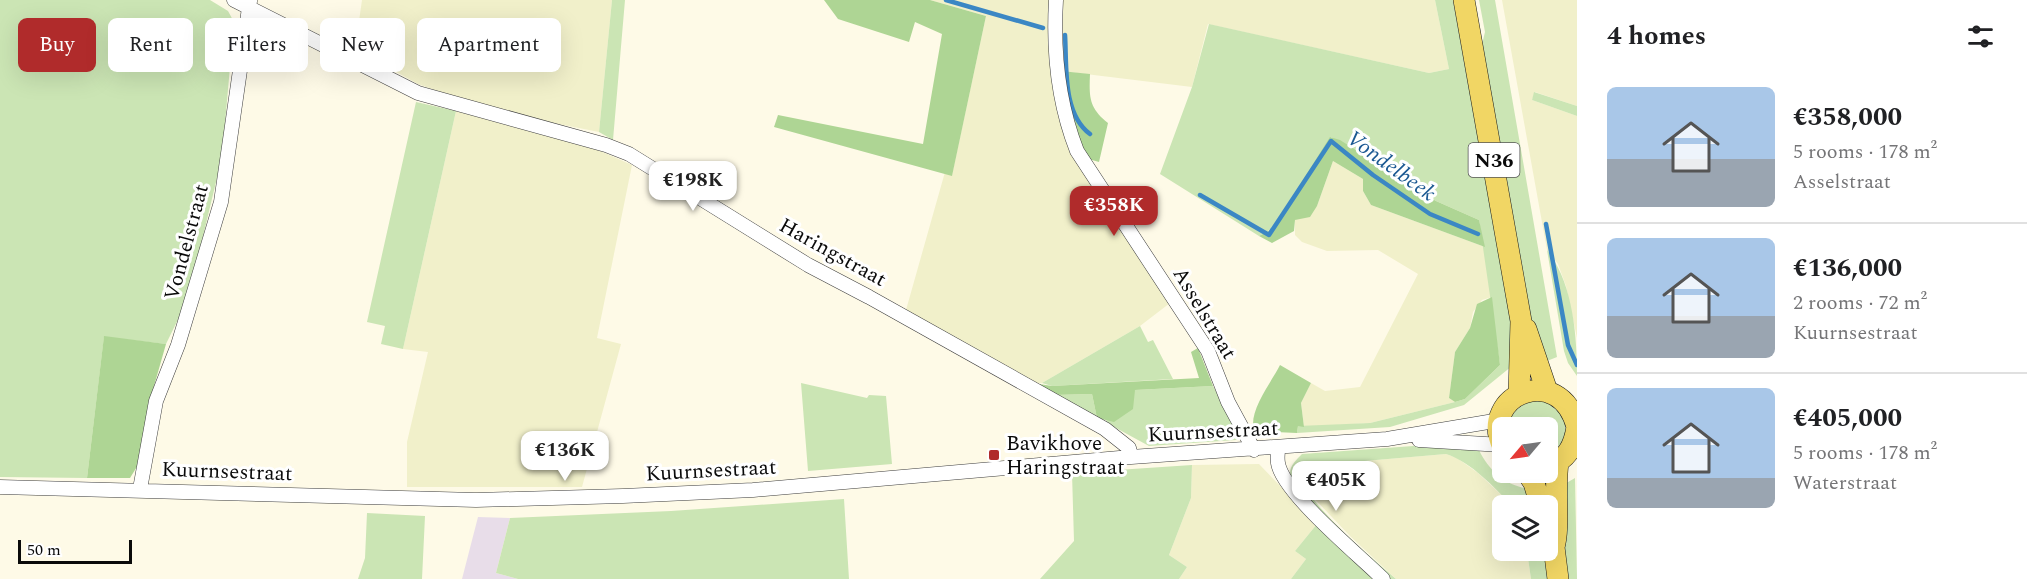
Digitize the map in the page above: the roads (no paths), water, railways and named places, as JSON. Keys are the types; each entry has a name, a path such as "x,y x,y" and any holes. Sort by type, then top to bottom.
{"main road":[{"name":"N36","path":"1464,0 1521,321 1519,394"},
{"name":"N36","path":"1521,321 1547,391"},
{"path":"1501,417 1507,405 1519,394 1528,391 1547,391 1567,403 1577,427 1572,447 1558,460"},
{"path":"1555,561 1558,579"}],"street":[{"name":"Haringstraat","path":"234,0 250,4 418,93 606,145 629,154 808,266 869,297 1105,429 1129,448 1131,457"},
{"name":"Asselstraat","path":"1056,0 1058,80 1064,117 1077,151 1208,351 1228,402 1254,450"},
{"name":"Vondelstraat","path":"140,489 156,401 182,335 221,202 250,4"},
{"name":"Kuurnsestraat","path":"0,487 140,489 476,500 623,496 753,490 1131,457 1387,440 1492,421"},
{"name":"Kuurnsestraat","path":"1387,440 1492,445"},
{"path":"1278,449 1278,464 1299,496 1383,579"}],"waterway":[{"name":"Vondelbeek","path":"946,0 1043,28"},
{"name":"Vondelbeek","path":"1065,35 1066,74 1070,102 1081,125 1090,134"},
{"name":"Vondelbeek","path":"1200,195 1269,235 1331,141 1373,175 1430,214 1478,234"},
{"name":"Vondelbeek","path":"1546,224 1568,345 1577,365"}],"place":[{"name":"Bavikhove Haringstraat","path":"994,455"}]}
